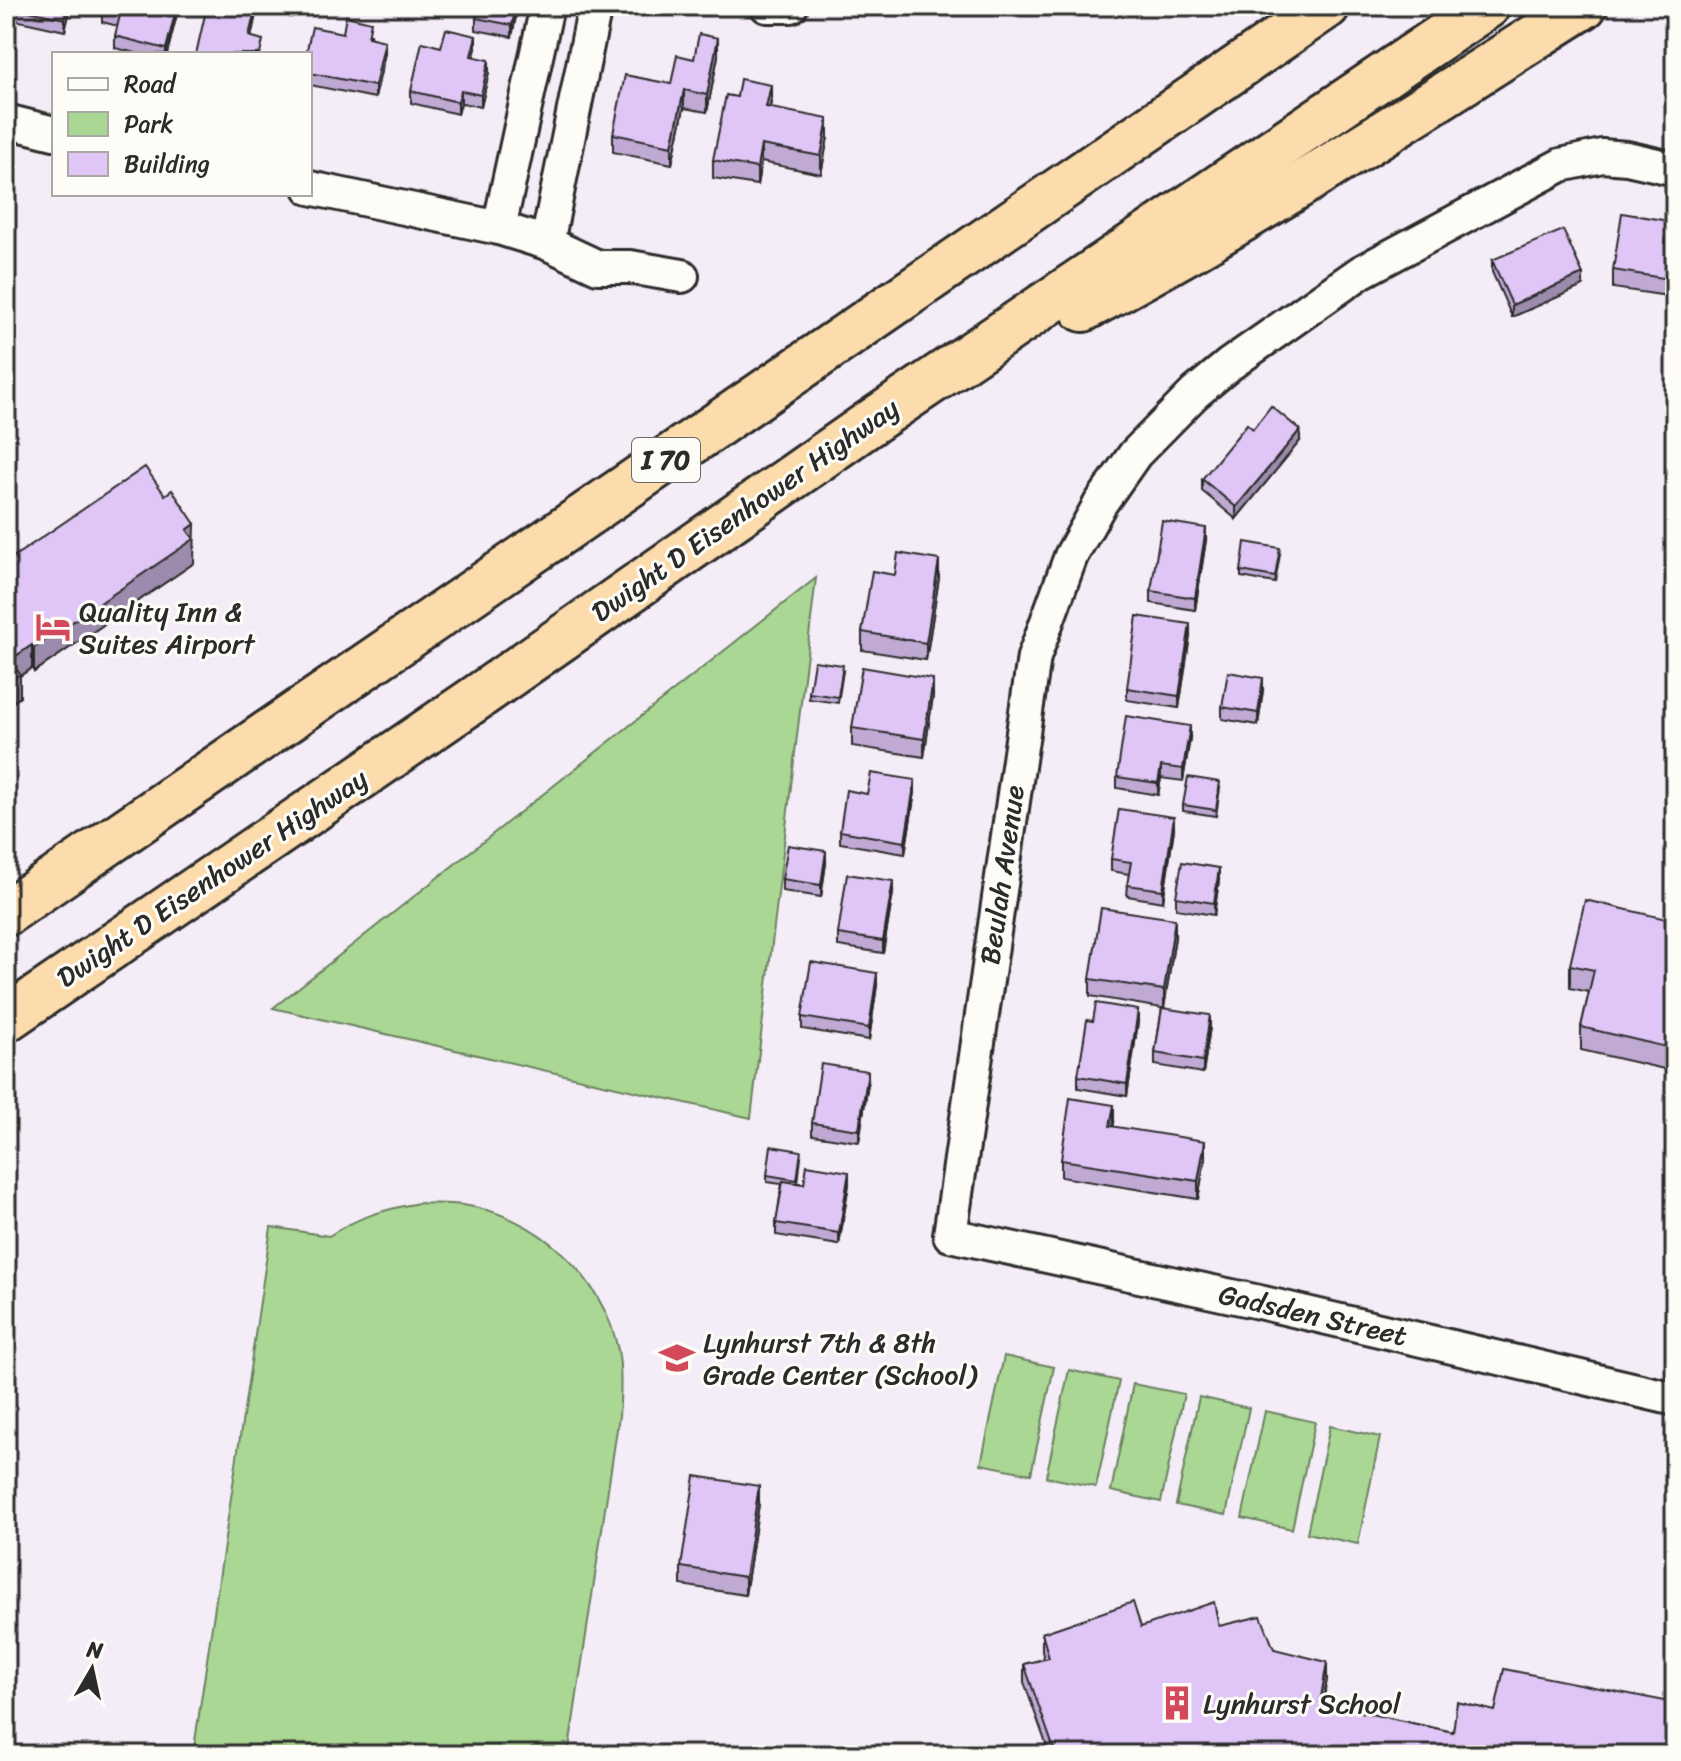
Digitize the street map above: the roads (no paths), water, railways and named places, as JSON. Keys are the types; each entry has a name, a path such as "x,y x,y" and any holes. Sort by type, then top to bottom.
{"highway":[{"name":"I 70","path":"6,913 1327,6"},
{"name":"Dwight D Eisenhower Highway","path":"6,1019 459,710 870,423 1487,6"},
{"path":"870,423 1157,270 1276,200 1584,6"}],"street":[{"path":"499,228 547,6"},
{"path":"547,243 595,6"},
{"path":"767,6 791,6"},
{"path":"6,121 52,132"},
{"name":"Beulah Avenue","path":"950,1235 1034,657 1071,556 1087,525 1135,454 1174,412 1230,364 1361,272 1561,165 1590,157 1614,156 1675,169"},
{"path":"312,188 499,228 547,243 598,267 630,267 682,276"},
{"name":"Gadsden Street","path":"950,1235 1259,1302 1675,1399"}],"place":[{"name":"Quality Inn & Suites Airport","path":"53,627"},
{"name":"Lynhurst 7th & 8th Grade Center (School)","path":"677,1358"},
{"name":"Lynhurst School","path":"1177,1703"}]}
